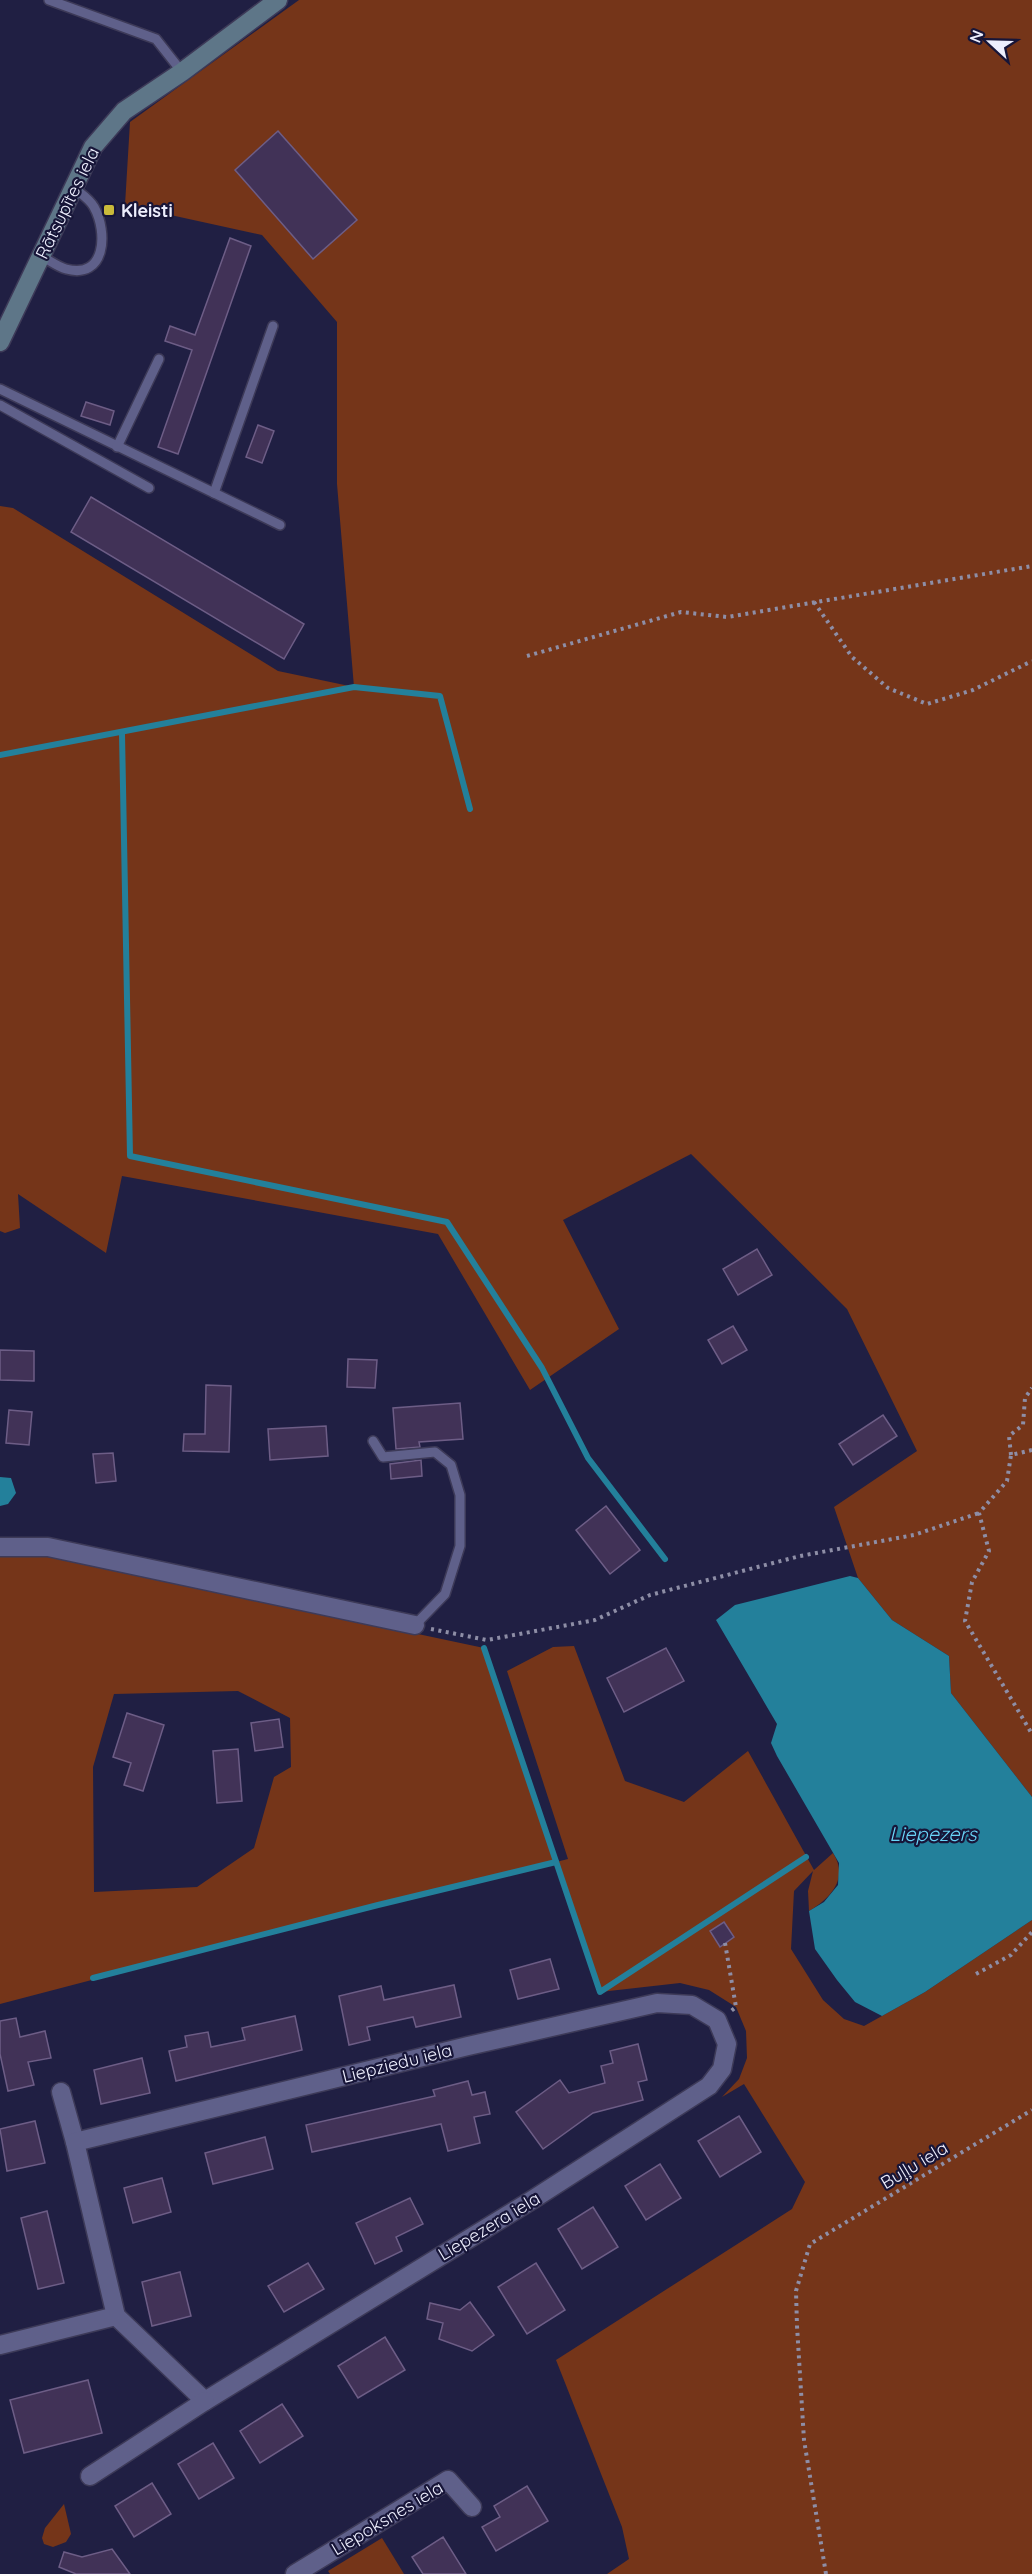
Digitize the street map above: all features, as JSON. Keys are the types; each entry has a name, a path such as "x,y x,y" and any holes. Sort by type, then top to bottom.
{"street":[{"name":"Rātsupītes iela","path":"0,342 93,147 124,111 182,72 278,0"},
{"path":"0,1547 48,1547 415,1625"},
{"name":"Liepziedu iela","path":"75,2142 468,2046 657,2003 692,2005 706,2011 717,2020"},
{"name":"Liepezera iela","path":"90,2476 205,2401 542,2194 709,2086 722,2069 727,2044 717,2020"},
{"path":"61,2092 116,2316 205,2401"},
{"path":"0,2345 116,2316"},
{"name":"Liepoksnes iela","path":"295,2574 448,2480 472,2507"}],"lane":[{"path":"49,0 156,39 182,72"},
{"path":"41,256 65,269 81,270 95,262 104,246 103,230 94,205 72,187"},
{"path":"214,493 273,326"},
{"path":"117,447 159,359"},
{"path":"0,389 44,408 117,447 280,525"},
{"path":"0,405 149,488"},
{"path":"373,1441 383,1457 435,1452 451,1465 460,1495 460,1546 445,1594 415,1625"}],"path":[{"path":"527,656 681,612 728,617 1032,566"},
{"path":"814,602 852,657 888,688 927,704 973,690 1032,661"},
{"path":"415,1625 487,1640 594,1620 650,1595 800,1556 914,1535 979,1513 1007,1482 1011,1455 1009,1436 1023,1425 1025,1398 1032,1388"},
{"path":"1011,1455 1032,1450"},
{"path":"979,1513 989,1551 972,1582 965,1621 1032,1734"},
{"path":"976,1974 1011,1955 1032,1932"},
{"path":"717,2020 736,2007 725,1943"},
{"name":"Buļļu iela","path":"826,2574 804,2440 797,2326 796,2291 810,2244 1032,2109"}],"shaded area":[{"path":"299,0 1032,0 1032,1797 951,1693 949,1656 892,1620 858,1578 834,1507 917,1451 847,1309 691,1154 563,1220 619,1329 530,1390 438,1234 122,1176 106,1253 18,1194 20,1228 5,1233 0,1231 0,506 13,508 278,671 354,687 337,484 337,322 262,235 125,205 130,122"},
{"path":"0,1556 49,1556 484,1648 556,1862 568,1859 507,1671 553,1647 574,1646 625,1781 684,1802 748,1751 814,1870 833,1853 839,1871 838,1879 824,1900 809,1911 808,1891 813,1871 794,1891 791,1949 823,2000 844,2019 864,2026 925,1992 1032,1920 1032,2574 607,2574 629,2559 622,2527 556,2360 792,2209 805,2182 744,2084 722,2097 739,2079 747,2058 746,2031 736,2007 709,1990 680,1983 600,1992 556,1863 378,1905 0,2004","holes":["238,1691 290,1718 291,1767 274,1777 254,1848 197,1887 94,1892 93,1767 114,1694"]},
{"path":"64,2504 71,2534 66,2542 53,2547 44,2544 42,2538 45,2528"},
{"path":"382,2538 404,2574 330,2574 328,2571"}],"water":[{"path":"0,1477 11,1478 16,1493 8,1504 0,1506"},
{"name":"Liepezers","path":"850,1576 858,1578 892,1620 949,1656 951,1693 1032,1797 1032,1920 925,1992 882,2016 855,2002 815,1949 809,1911 824,1902 838,1885 839,1863 771,1743 777,1724 716,1620 735,1605"}],"building":[{"path":"278,131 357,220 313,259 235,170"},
{"path":"230,238 251,246 178,454 158,447 192,350 165,341 170,326 195,335"},
{"path":"86,402 114,411 110,425 81,416"},
{"path":"258,425 274,431 262,463 246,457"},
{"path":"91,497 304,624 284,659 71,532"},
{"path":"757,1249 772,1275 738,1295 723,1269"},
{"path":"733,1326 747,1350 722,1364 708,1340"},
{"path":"0,1350 34,1351 34,1381 0,1380"},
{"path":"348,1359 377,1360 375,1388 347,1387"},
{"path":"206,1385 231,1386 229,1452 183,1451 184,1434 205,1434"},
{"path":"460,1403 463,1439 419,1442 420,1447 396,1449 393,1408"},
{"path":"9,1410 32,1412 29,1445 6,1443"},
{"path":"883,1415 897,1436 853,1465 839,1444"},
{"path":"326,1426 328,1456 270,1460 268,1429"},
{"path":"113,1453 116,1481 96,1483 93,1454"},
{"path":"421,1460 422,1476 391,1479 390,1464"},
{"path":"606,1506 640,1550 610,1574 576,1530"},
{"path":"666,1648 684,1681 624,1712 607,1678"},
{"path":"127,1713 164,1725 143,1791 124,1785 131,1763 113,1757"},
{"path":"279,1719 283,1747 255,1751 251,1723"},
{"path":"238,1749 242,1801 217,1803 213,1751"},
{"path":"724,1922 734,1937 720,1947 710,1931"},
{"path":"550,1959 559,1989 518,1999 510,1970"},
{"path":"454,1985 461,2017 416,2027 413,2017 367,2027 370,2040 349,2045 339,1996 381,1986 384,2000"},
{"path":"295,2016 302,2050 176,2081 169,2051 187,2047 185,2036 208,2032 211,2047 245,2040 242,2028"},
{"path":"16,2018 20,2037 45,2031 51,2058 28,2062 34,2085 8,2091 0,2054 0,2021"},
{"path":"638,2044 647,2080 638,2082 643,2100 593,2113 543,2149 516,2112 560,2080 569,2093 605,2083 601,2066 613,2063 610,2051"},
{"path":"142,2058 150,2093 101,2104 94,2070"},
{"path":"468,2081 472,2095 485,2092 490,2114 474,2117 480,2143 448,2151 441,2124 312,2152 306,2125 435,2096 433,2090"},
{"path":"739,2116 761,2152 720,2177 698,2141"},
{"path":"35,2121 45,2163 7,2171 0,2129"},
{"path":"265,2137 273,2169 213,2184 205,2153"},
{"path":"660,2164 681,2198 646,2220 625,2186"},
{"path":"162,2178 171,2212 133,2223 124,2188"},
{"path":"410,2198 423,2224 396,2237 402,2251 375,2264 356,2223"},
{"path":"593,2207 618,2247 582,2269 558,2229"},
{"path":"47,2211 64,2283 38,2289 21,2218"},
{"path":"308,2263 324,2289 284,2312 268,2286"},
{"path":"536,2263 565,2310 527,2334 498,2287"},
{"path":"180,2272 191,2316 152,2326 142,2282"},
{"path":"470,2302 494,2335 472,2351 439,2339 443,2323 427,2319 430,2303 460,2310"},
{"path":"385,2337 405,2370 358,2398 338,2366"},
{"path":"88,2380 102,2433 24,2453 10,2400"},
{"path":"282,2404 303,2436 260,2463 240,2431"},
{"path":"213,2443 234,2478 199,2499 178,2464"},
{"path":"152,2483 171,2514 134,2537 115,2506"},
{"path":"527,2486 548,2521 496,2551 482,2527 500,2517 494,2506"},
{"path":"443,2537 466,2574 423,2574 412,2557"},
{"path":"112,2549 130,2574 76,2574 59,2567 64,2552 82,2557"}],"waterway":[{"path":"0,755 354,687 440,696 470,809"},
{"path":"122,734 130,1156 447,1222 542,1368 588,1458 665,1559"},
{"path":"484,1648 600,1992 806,1857"},
{"path":"93,1978 556,1862"}],"place":[{"name":"Kleisti","path":"109,210"}]}
